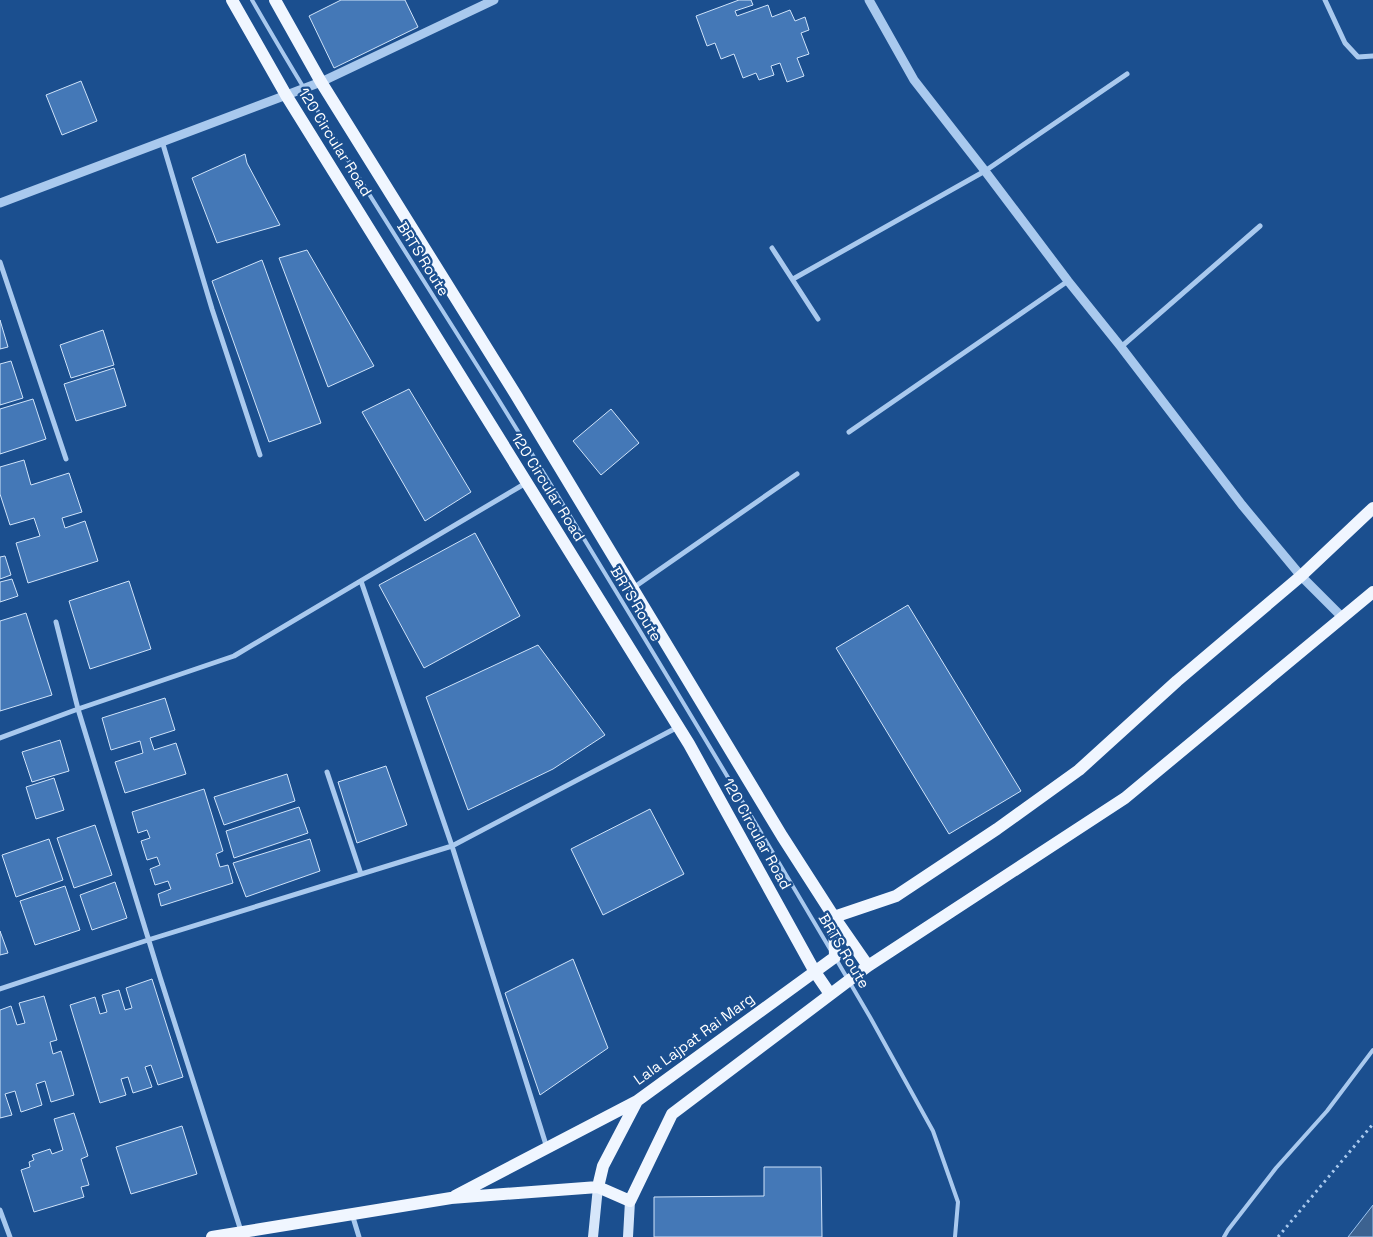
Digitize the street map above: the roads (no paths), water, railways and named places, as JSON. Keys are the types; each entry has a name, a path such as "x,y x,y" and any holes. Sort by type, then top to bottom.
{"main road":[{"name":"120 Circular Road","path":"232,0 286,95 678,727 815,972 830,994"},
{"name":"120 Circular Road","path":"274,0 322,82 511,386 782,836 868,966"},
{"path":"835,957 834,917 896,896 997,829 1079,770 1177,681 1301,576 1373,508"},
{"path":"628,1237 630,1201 672,1114 868,966 1125,798 1373,592"},
{"name":"Lala Lajpat Rai Marg","path":"593,1237 598,1187 603,1166 637,1101 835,957"},
{"path":"451,1198 637,1101"},
{"path":"212,1237 451,1198 598,1187 630,1201"}],"street":[{"path":"0,203 322,82 494,0"},
{"path":"869,0 914,80 986,171 1068,281 1242,505 1301,576 1342,617"},
{"path":"1325,0 1345,43 1358,57 1373,56"},
{"path":"793,279 986,171 1127,74"},
{"path":"162,141 212,309 260,455"},
{"path":"1121,347 1260,226"},
{"path":"772,248 818,320"},
{"path":"0,262 66,459"},
{"path":"849,432 1068,281"},
{"path":"633,588 798,474"},
{"path":"0,738 78,709 234,656 526,483"},
{"path":"361,581 452,846 547,1148"},
{"path":"56,622 78,709 148,940 242,1232"},
{"path":"0,989 148,940 452,846 678,727"},
{"path":"327,772 361,874"},
{"path":"0,1210 10,1237"},
{"path":"352,1214 359,1237"}],"lane":[{"name":"BRTS Route","path":"252,0 303,88 501,404 635,623 849,980 932,1131 958,1202 954,1237"},
{"path":"1224,1237 1276,1168 1327,1111 1373,1050"}],"water":[{"path":"1373,1205 1373,1237 1348,1237"}]}
